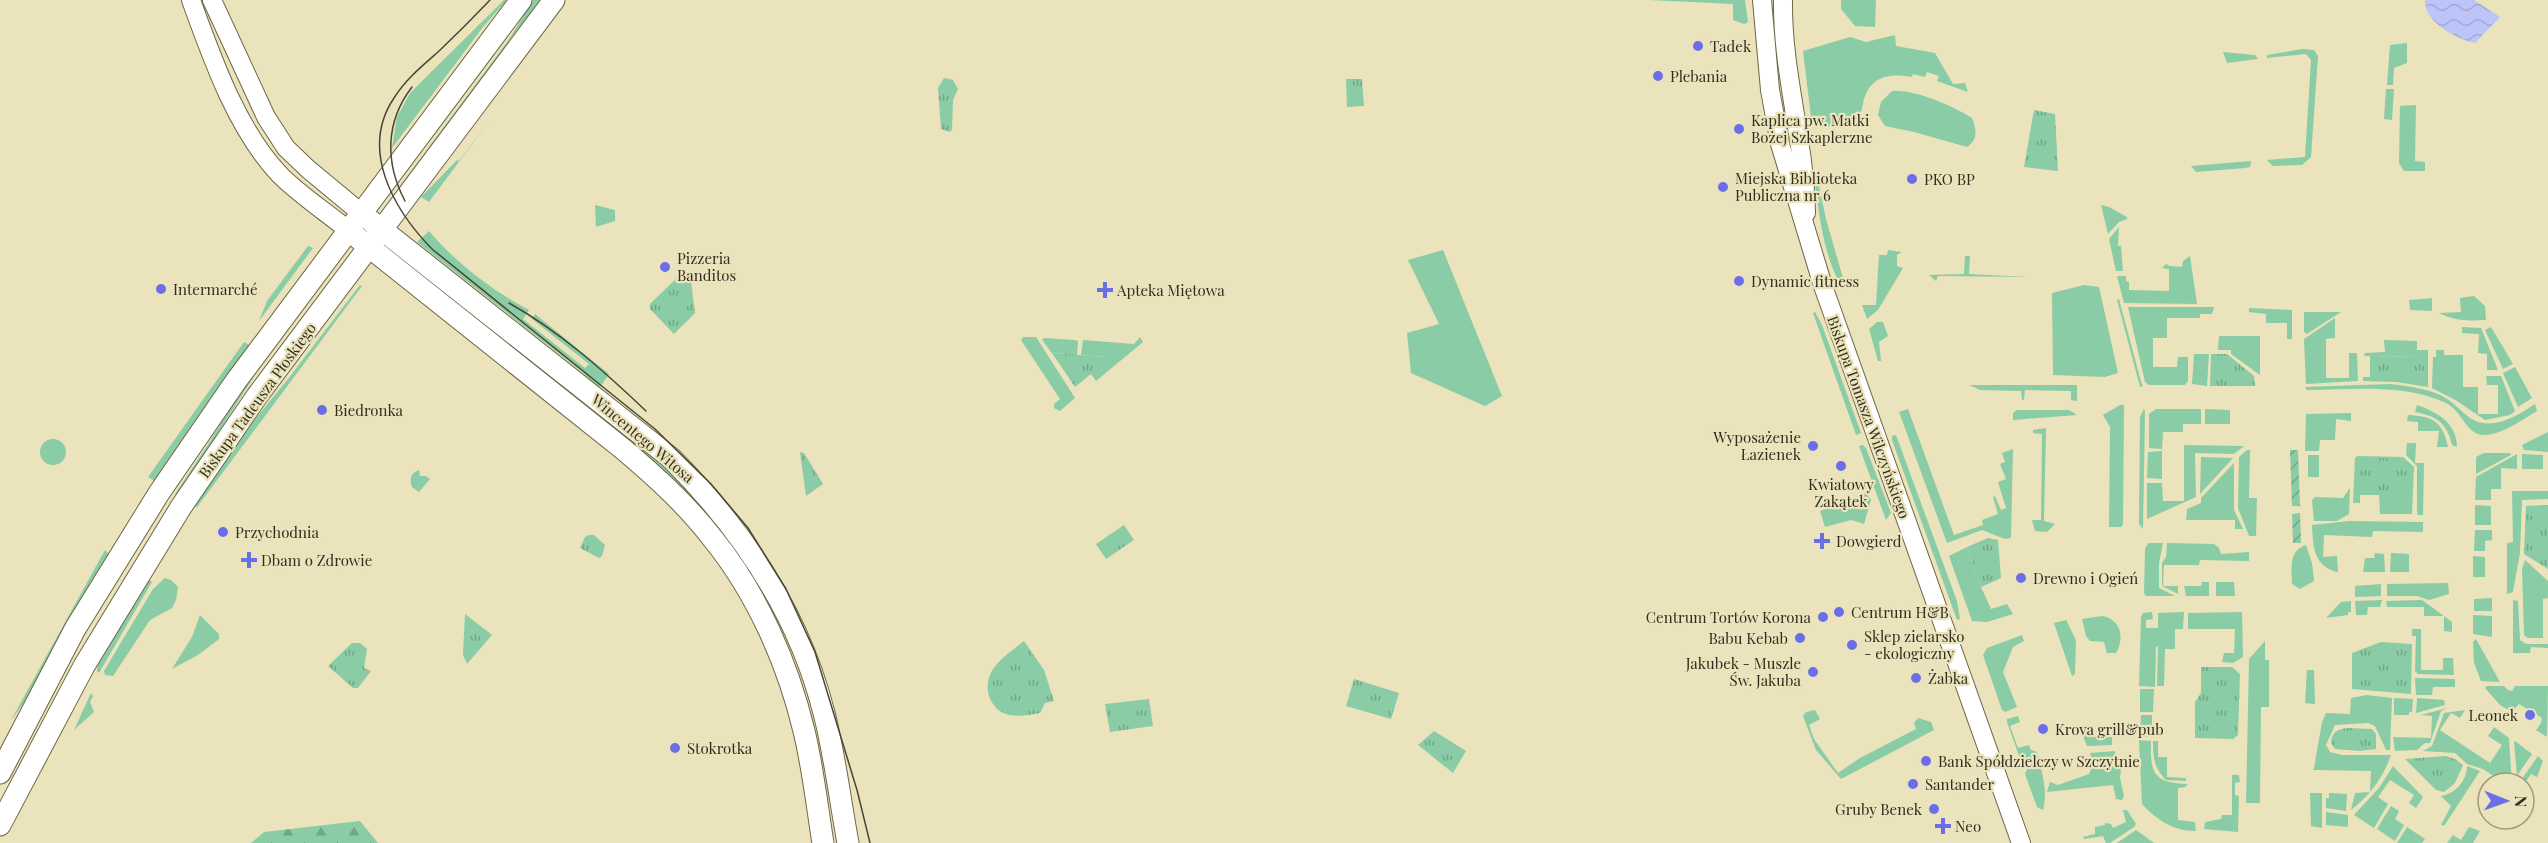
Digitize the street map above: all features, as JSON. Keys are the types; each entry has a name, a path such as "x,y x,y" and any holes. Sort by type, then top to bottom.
{"main road":[{"name":"Biskupa Tadeusza Płoskiego","path":"0,773 75,629 146,512 236,381 521,0"},
{"name":"Biskupa Tadeusza Płoskiego","path":"0,825 84,666 180,507 257,396 554,0"},
{"name":"Wincentego Witosa","path":"361,213 671,458 697,484 750,550 775,590 795,629 813,674 833,751 848,843"},
{"name":"Wincentego Witosa","path":"348,230 623,449 664,484 715,540 745,585 766,626 790,683 805,732 823,843"}],"street":[{"path":"191,0 220,73 249,134 281,176 348,230"},
{"path":"212,0 266,117 286,148 361,213"},
{"name":"Biskupa Tomasza Wilczyńskiego","path":"1762,0 1774,118 1787,175 1807,227 1823,286 2021,843"},
{"name":"Biskupa Tomasza Wilczyńskiego","path":"1783,0 1787,60 1806,180 1807,227"}],"green space":[{"path":"504,0 507,0 483,27 392,148 397,117 410,93"},
{"path":"533,0 543,0 402,189 400,186 508,41"},
{"path":"1649,0 1745,0 1748,22 1744,24 1733,20 1733,4"},
{"path":"1841,0 1876,0 1875,27 1855,26 1841,9"},
{"path":"1895,35 1896,46 1935,53 1953,84 1965,83 1968,92 1937,81 1939,76 1927,72 1925,77 1913,74 1912,77 1890,76 1877,80 1867,91 1860,117 1855,126 1823,127 1811,117 1803,51 1850,37 1866,42"},
{"path":"2407,43 2407,63 2394,68 2393,85 2387,85 2390,45"},
{"path":"2303,49 2314,50 2318,56 2311,157 2302,165 2273,166 2267,160 2305,157 2311,60 2306,54 2267,58 2267,55"},
{"path":"2223,52 2255,55 2258,59 2227,63"},
{"path":"944,78 953,80 958,89 953,100 950,132 941,129 938,88"},
{"path":"1346,79 1362,79 1364,106 1347,107"},
{"path":"2386,89 2394,89 2392,120 2384,119"},
{"path":"1892,91 1933,99 1972,118 1975,130 1973,141 1967,147 1885,126 1878,115 1881,102"},
{"path":"2416,105 2415,161 2425,162 2425,171 2404,171 2399,163 2400,106"},
{"path":"2034,110 2055,114 2058,171 2024,167"},
{"path":"491,119 429,202 421,197 457,160 459,161"},
{"path":"2251,161 2250,167 2245,168 2196,172 2191,166"},
{"path":"1814,177 1817,177 1843,278 1838,280 1828,255"},
{"path":"595,205 615,210 615,221 596,227"},
{"path":"2101,205 2127,217 2108,234"},
{"path":"2119,227 2118,246 2121,246 2123,271 2116,271 2109,239"},
{"path":"429,231 476,275 529,310 523,319 585,368 589,364 532,319 535,314 609,374 600,387 663,440 603,392 582,372 417,242"},
{"path":"308,246 313,248 259,321 267,301"},
{"path":"1443,250 1502,396 1485,406 1411,373 1407,333 1439,324 1408,260"},
{"path":"1888,250 1902,252 1897,255 1897,266 1903,268 1878,310 1867,319 1862,305 1876,305 1879,255 1887,255"},
{"path":"1965,256 1970,256 1969,274 2028,277 1938,276 1936,281 1929,275 1964,274"},
{"path":"2190,256 2197,304 2124,303 2117,276 2126,276 2129,290 2169,291 2169,269 2162,268 2166,264 2182,267 2183,261"},
{"path":"333,264 336,265 256,373 178,496 175,494 249,377"},
{"path":"684,271 690,274 695,313 674,334 650,309 650,304"},
{"path":"360,285 362,286 197,507 192,506 225,456"},
{"path":"2084,285 2099,287 2118,373 2105,377 2053,375 2052,293"},
{"path":"2474,296 2485,306 2486,320 2462,320 2439,313 2461,312 2460,298"},
{"path":"2432,298 2432,311 2410,310 2409,300"},
{"path":"2119,299 2143,386 2140,387 2117,300"},
{"path":"2128,307 2214,307 2212,314 2200,314 2200,318 2167,318 2167,338 2153,338 2153,367 2177,367 2178,357 2188,357 2188,381 2185,385 2149,385 2145,382"},
{"path":"2249,308 2292,310 2292,339 2287,339 2287,323 2266,323 2266,314 2249,312"},
{"path":"1815,312 1822,325 1861,433 1856,435 1813,313"},
{"path":"2304,312 2341,312 2307,334 2304,332"},
{"path":"2335,318 2335,338 2326,339 2326,378 2349,378 2349,353 2357,353 2358,381 2306,384 2304,339"},
{"path":"1877,322 1883,322 1888,336 1879,342 1881,361 1878,361 1869,329"},
{"path":"2462,327 2481,328 2498,370 2487,370 2487,354 2478,353 2479,334 2462,333"},
{"path":"2491,327 2513,364 2503,369 2485,330"},
{"path":"2219,336 2260,336 2260,375 2231,354 2231,350 2218,350"},
{"path":"1023,337 1036,337 1075,398 1060,411 1054,408 1054,404 1060,399 1021,340"},
{"path":"1140,337 1143,342 1096,381 1091,374 1106,361 1105,357 1081,355 1083,340 1134,344"},
{"path":"1044,338 1078,341 1077,355 1052,353 1042,340"},
{"path":"2384,340 2417,341 2417,350 2428,350 2428,387 2397,382 2363,381 2363,377 2420,377 2424,373 2424,357 2364,356 2365,353 2385,352"},
{"path":"244,342 251,346 156,482 148,477"},
{"path":"2436,350 2444,350 2444,355 2463,355 2463,387 2478,387 2478,414 2498,414 2498,385 2487,385 2486,376 2501,376 2515,411 2510,415 2485,420 2432,388 2433,357 2436,357"},
{"path":"1052,353 1105,357 1107,361 1075,387"},
{"path":"2194,354 2209,354 2207,386 2192,384"},
{"path":"2211,354 2227,354 2254,376 2255,386 2210,386"},
{"path":"2370,356 2424,357 2424,373 2420,377 2370,377"},
{"path":"2515,367 2532,398 2518,407 2503,373"},
{"path":"537,368 582,397 671,468 755,572 777,617 725,543"},
{"path":"2390,384 2422,389 2440,395 2478,422 2504,421 2535,404 2537,411 2500,432 2481,435 2472,430 2449,405 2420,394 2372,389 2307,390 2305,387"},
{"path":"1969,385 2077,385 2077,401 2071,400 2071,391 2025,390 2024,400 2022,400 2021,391 1980,390"},
{"path":"2124,405 2123,524 2121,527 2109,527 2110,427 2103,415"},
{"path":"2417,405 2432,411 2450,425 2454,431 2457,447 2452,445 2447,431 2440,422 2435,418 2415,412"},
{"path":"1908,409 1954,535 1983,525 1982,520 1998,514 1993,497 1995,496 2001,510 2006,508 1998,482 2006,479 2000,464 2005,462 2002,453 2013,449 2011,538 2005,539 1982,530 1947,543 1899,412"},
{"path":"2144,409 2143,529 2139,524 2140,417"},
{"path":"2156,409 2201,409 2201,424 2183,424 2183,432 2163,432 2162,449 2149,448 2149,414"},
{"path":"2205,409 2230,410 2230,424 2205,424"},
{"path":"2017,410 2069,410 2077,415 2013,420 2013,413"},
{"path":"2351,413 2351,421 2336,419 2335,440 2320,440 2319,451 2305,451 2306,414"},
{"path":"2408,415 2424,417 2436,422 2446,438 2448,447 2437,447 2439,431 2418,431 2418,422 2407,421"},
{"path":"2046,428 2044,521 2055,524 2047,532 2035,531 2032,520 2041,520 2042,434 2033,433 2033,430"},
{"path":"2548,432 2548,452 2524,450 2522,445"},
{"path":"1896,435 1957,601 1960,619 1957,620 1892,440 1892,436"},
{"path":"53,439 62,443 66,452 62,461 53,465 44,461 40,452 44,443"},
{"path":"2407,443 2416,443 2415,463 2424,463 2423,515 2418,515 2417,511 2417,466 2406,455"},
{"path":"1863,445 1891,513 1886,520 1859,446"},
{"path":"2184,445 2244,446 2234,454 2195,453 2196,497 2147,519 2147,483 2162,483 2163,501 2184,501"},
{"path":"2250,450 2249,498 2257,498 2256,536 2249,536 2238,508 2239,457"},
{"path":"2290,450 2298,450 2300,506 2292,506"},
{"path":"2162,451 2162,479 2147,478 2148,452"},
{"path":"800,452 804,453 823,484 806,496"},
{"path":"2484,453 2510,453 2511,455 2476,474 2476,457"},
{"path":"2517,454 2517,469 2501,468 2501,489 2491,489 2491,500 2475,500 2476,477"},
{"path":"2522,454 2543,455 2543,469 2522,469"},
{"path":"2308,455 2319,455 2319,477 2308,477"},
{"path":"2357,456 2403,457 2414,467 2412,514 2380,514 2379,495 2411,495 2411,470 2357,495 2360,494 2360,503 2353,503 2355,458"},
{"path":"2201,457 2233,458 2200,494"},
{"path":"2357,458 2403,458 2411,470 2411,495 2356,495"},
{"path":"2234,463 2234,510 2243,529 2235,529 2235,520 2186,520 2187,509 2201,503 2201,498"},
{"path":"419,470 420,476 430,479 419,492 412,487 411,476"},
{"path":"2350,488 2349,514 2337,521 2314,521 2312,500 2315,497 2343,498"},
{"path":"2512,491 2548,491 2548,499 2522,500 2520,553 2513,592 2507,594 2507,543 2513,542"},
{"path":"1866,493 1871,500 1864,524 1851,520 1825,527 1820,511"},
{"path":"2475,505 2491,506 2491,525 2475,525"},
{"path":"2548,505 2548,569 2524,554 2526,506"},
{"path":"2300,513 2301,543 2293,543 2292,514"},
{"path":"2349,521 2423,522 2423,532 2373,531 2372,537 2324,535 2323,557 2337,556 2338,572 2324,566 2319,561 2314,548 2312,525"},
{"path":"1124,525 1134,540 1106,559 1096,544"},
{"path":"2475,530 2492,530 2492,540 2485,541 2485,551 2474,551"},
{"path":"594,535 605,545 602,556 599,558 580,548 585,537"},
{"path":"1988,538 1998,540 2001,578 1981,587 1967,547"},
{"path":"2149,543 2163,543 2159,563 2159,588 2175,596 2146,596 2144,593 2145,548"},
{"path":"2167,543 2214,544 2219,548 2221,554 2249,552 2249,561 2200,560 2199,565 2164,565 2163,586 2178,586 2178,594 2162,586 2162,563 2166,557"},
{"path":"2306,545 2312,563 2314,581 2300,589 2292,584 2292,561 2296,551"},
{"path":"1967,547 1991,609 2007,604 2013,614 1987,622 1972,621 1949,556"},
{"path":"105,550 110,555 36,685 10,722"},
{"path":"2375,553 2384,554 2385,572 2363,572 2365,558 2374,558"},
{"path":"2391,553 2409,554 2409,572 2390,572"},
{"path":"2473,556 2485,557 2485,577 2473,577"},
{"path":"2525,560 2548,581 2548,598 2543,599 2543,638 2528,638 2524,635 2522,569"},
{"path":"146,577 152,582 99,673 97,671 98,660"},
{"path":"165,578 178,587 172,608 150,620 113,676 105,675 104,671 153,589"},
{"path":"2202,582 2209,582 2209,596 2186,596 2184,586 2201,586"},
{"path":"2216,582 2234,582 2235,596 2216,596"},
{"path":"2448,583 2449,594 2429,600 2417,596 2387,596 2387,584"},
{"path":"2381,584 2381,596 2355,597 2355,586"},
{"path":"2492,598 2492,611 2474,611 2474,599"},
{"path":"2382,600 2380,607 2368,607 2367,615 2356,615 2355,601"},
{"path":"2422,600 2444,616 2424,616 2424,607 2387,607 2386,601"},
{"path":"2513,600 2518,601 2520,640 2526,644 2548,644 2548,648 2531,647 2530,653 2513,653"},
{"path":"2351,601 2351,612 2348,612 2348,615 2326,618 2341,602"},
{"path":"2152,612 2153,619 2146,620 2146,628 2158,628 2158,613 2184,612 2183,629 2175,629 2175,649 2165,649 2164,686 2157,686 2158,646 2156,647 2155,687 2139,686 2141,617 2143,613"},
{"path":"2242,612 2243,657 2233,663 2222,662 2224,653 2234,653 2235,629 2188,629 2188,613"},
{"path":"465,614 492,635 467,664 463,655"},
{"path":"200,615 219,634 219,639 198,655 172,669 192,637"},
{"path":"2473,615 2492,616 2492,637 2473,634"},
{"path":"2102,616 2117,625 2121,635 2116,653 2107,653 2104,642 2090,641 2086,636 2082,619"},
{"path":"2444,616 2452,622 2452,632 2444,631"},
{"path":"2066,620 2076,640 2075,674 2072,676 2054,623"},
{"path":"2412,629 2421,629 2421,670 2443,670 2443,658 2453,658 2454,675 2418,674 2415,671 2416,636 2412,636"},
{"path":"2022,635 2024,641 2013,647 2003,672 2017,707 2005,712 2002,710 1983,655 1987,648"},
{"path":"2476,639 2500,682 2481,681 2474,663 2473,642"},
{"path":"1024,641 1044,670 1054,701 1045,703 1040,713 1017,716 1004,713 993,704 988,693 988,682 997,664"},
{"path":"2265,641 2265,660 2269,660 2269,707 2261,707 2260,803 2246,803 2249,659"},
{"path":"2381,642 2412,644 2411,694 2352,689 2352,653"},
{"path":"352,643 360,643 367,649 364,668 371,671 358,688 353,688 328,666"},
{"path":"2201,667 2232,667 2240,674 2238,735 2233,739 2195,738 2195,702 2201,693"},
{"path":"2307,670 2314,670 2315,704 2305,703"},
{"path":"2415,678 2455,679 2455,687 2433,687 2432,695 2416,695"},
{"path":"1354,679 1399,693 1391,719 1346,706"},
{"path":"2504,686 2512,691 2515,686 2548,686 2547,737 2536,730 2542,718 2519,704 2512,712 2500,705 2485,688"},
{"path":"2140,689 2154,689 2153,712 2140,712"},
{"path":"91,693 93,696 90,702 94,712 74,730"},
{"path":"2367,695 2392,698 2390,750 2386,750 2375,726 2368,723 2335,725 2326,745 2330,752 2342,755 2391,755 2380,779 2370,792 2371,771 2313,770 2322,722 2326,713 2350,714 2351,698"},
{"path":"2394,698 2413,699 2412,712 2409,712 2409,715 2394,715"},
{"path":"2417,698 2444,700 2445,705 2416,713"},
{"path":"1149,699 1153,726 1110,732 1105,704"},
{"path":"2447,708 2441,711 2430,743 2425,743 2417,750 2395,751 2393,737 2431,738 2432,716 2421,715"},
{"path":"1815,710 1820,719 1809,725 1814,739 1838,773 1860,758 1916,729 1914,723 1918,718 1931,722 1934,730 1841,779 1816,750 1803,716 1806,712"},
{"path":"2465,710 2460,718 2451,713 2440,730 2490,763 2502,745 2488,736 2494,727 2509,738 2511,771 2486,771 2467,764 2455,753 2423,751 2432,746 2444,713"},
{"path":"2141,715 2152,715 2152,737 2140,736"},
{"path":"2018,716 2020,722 2010,726 2018,748 2029,745 2031,750 2037,752 2039,758 2026,764 2022,764 2007,722 2007,719"},
{"path":"2372,729 2376,734 2376,749 2360,751 2335,749 2331,743 2334,734 2338,730"},
{"path":"1434,731 1466,751 1453,773 1418,745"},
{"path":"2082,734 2106,736 2112,734 2112,745 2087,746"},
{"path":"2139,740 2151,741 2153,769 2161,779 2188,784 2178,788 2178,820 2195,822 2196,831 2166,824 2142,804"},
{"path":"2153,741 2158,741 2158,757 2167,757 2167,777 2186,778 2186,781 2166,780 2162,776 2155,762"},
{"path":"2514,742 2532,754 2520,771 2517,771"},
{"path":"2115,751 2115,757 2122,760 2120,778 2124,796 2122,800 2116,799 2113,785 2047,792 2050,782 2058,785 2089,774 2093,765 2090,753"},
{"path":"2446,756 2463,765 2455,783 2444,792 2436,790 2405,759"},
{"path":"2538,756 2543,761 2537,777 2536,771 2527,771"},
{"path":"2040,765 2045,799 2043,810 2037,807 2025,774 2027,769"},
{"path":"2393,766 2423,797 2416,808 2409,803 2414,795 2390,780 2378,797 2388,804 2374,828 2354,815 2379,788"},
{"path":"2467,766 2480,771 2476,771 2476,777 2444,826 2441,825 2451,806 2441,796 2451,793 2459,786"},
{"path":"2232,775 2239,775 2240,782 2235,783 2235,795 2239,796 2238,832 2204,829 2205,822 2221,819 2222,815 2232,815"},
{"path":"2370,792 2364,798 2351,810 2355,793"},
{"path":"2310,793 2322,793 2322,828 2311,826"},
{"path":"2329,793 2347,794 2346,811 2326,808 2326,798 2329,798"},
{"path":"2391,806 2399,811 2395,819 2404,825 2395,841 2377,829"},
{"path":"2123,810 2127,810 2136,824 2134,827 2110,843 2106,843 2103,836 2084,839 2083,837 2095,834 2095,827 2105,825 2105,823 2111,824 2113,828 2126,822"},
{"path":"2326,812 2348,815 2348,827 2326,825"},
{"path":"360,821 378,843 251,843 264,832"},
{"path":"2407,827 2425,839 2422,843 2397,843"},
{"path":"2469,827 2480,831 2473,843 2447,843 2453,835 2461,840"},
{"path":"2136,830 2154,843 2117,843"}],"water":[{"path":"2425,0 2474,0 2500,17 2475,43 2459,38 2435,22 2429,15"}],"tram line":[{"path":"490,0 398,91 384,118 380,138 381,158 394,198 405,216 432,249 655,429 711,484 748,528 786,589 815,652 857,790 870,843"},
{"path":"405,201 394,172 391,143 397,114 412,87"},
{"path":"509,303 546,326 580,352 646,411"}],"place":[{"name":"Tadek","path":"1698,46"},
{"name":"Plebania","path":"1658,76"},
{"name":"Kaplica pw. Matki Bożej Szkaplerzne","path":"1739,129"},
{"name":"PKO BP","path":"1912,179"},
{"name":"Miejska Biblioteka Publiczna nr 6","path":"1723,187"},
{"name":"Pizzeria Banditos","path":"665,267"},
{"name":"Dynamic fitness","path":"1739,281"},
{"name":"Intermarché","path":"161,289"},
{"name":"Apteka Miętowa","path":"1105,290"},
{"name":"Biedronka","path":"322,410"},
{"name":"Wyposażenie Łazienek","path":"1813,446"},
{"name":"Kwiatowy Zakątek","path":"1841,466"},
{"name":"Przychodnia","path":"223,532"},
{"name":"Dowgierd","path":"1822,541"},
{"name":"Dbam o Zdrowie","path":"249,560"},
{"name":"Drewno i Ogień","path":"2021,578"},
{"name":"Centrum H&B","path":"1839,612"},
{"name":"Centrum Tortów Korona","path":"1823,617"},
{"name":"Babu Kebab","path":"1800,638"},
{"name":"Sklep zielarsko - ekologiczny","path":"1852,645"},
{"name":"Jakubek - Muszle Św. Jakuba","path":"1813,672"},
{"name":"Żabka","path":"1916,678"},
{"name":"Leonek","path":"2530,715"},
{"name":"Krova grill&pub","path":"2043,729"},
{"name":"Stokrotka","path":"675,748"},
{"name":"Bank Spółdzielczy w Szczytnie","path":"1926,761"},
{"name":"Santander","path":"1913,784"},
{"name":"Gruby Benek","path":"1934,809"},
{"name":"Neo","path":"1943,826"}]}
